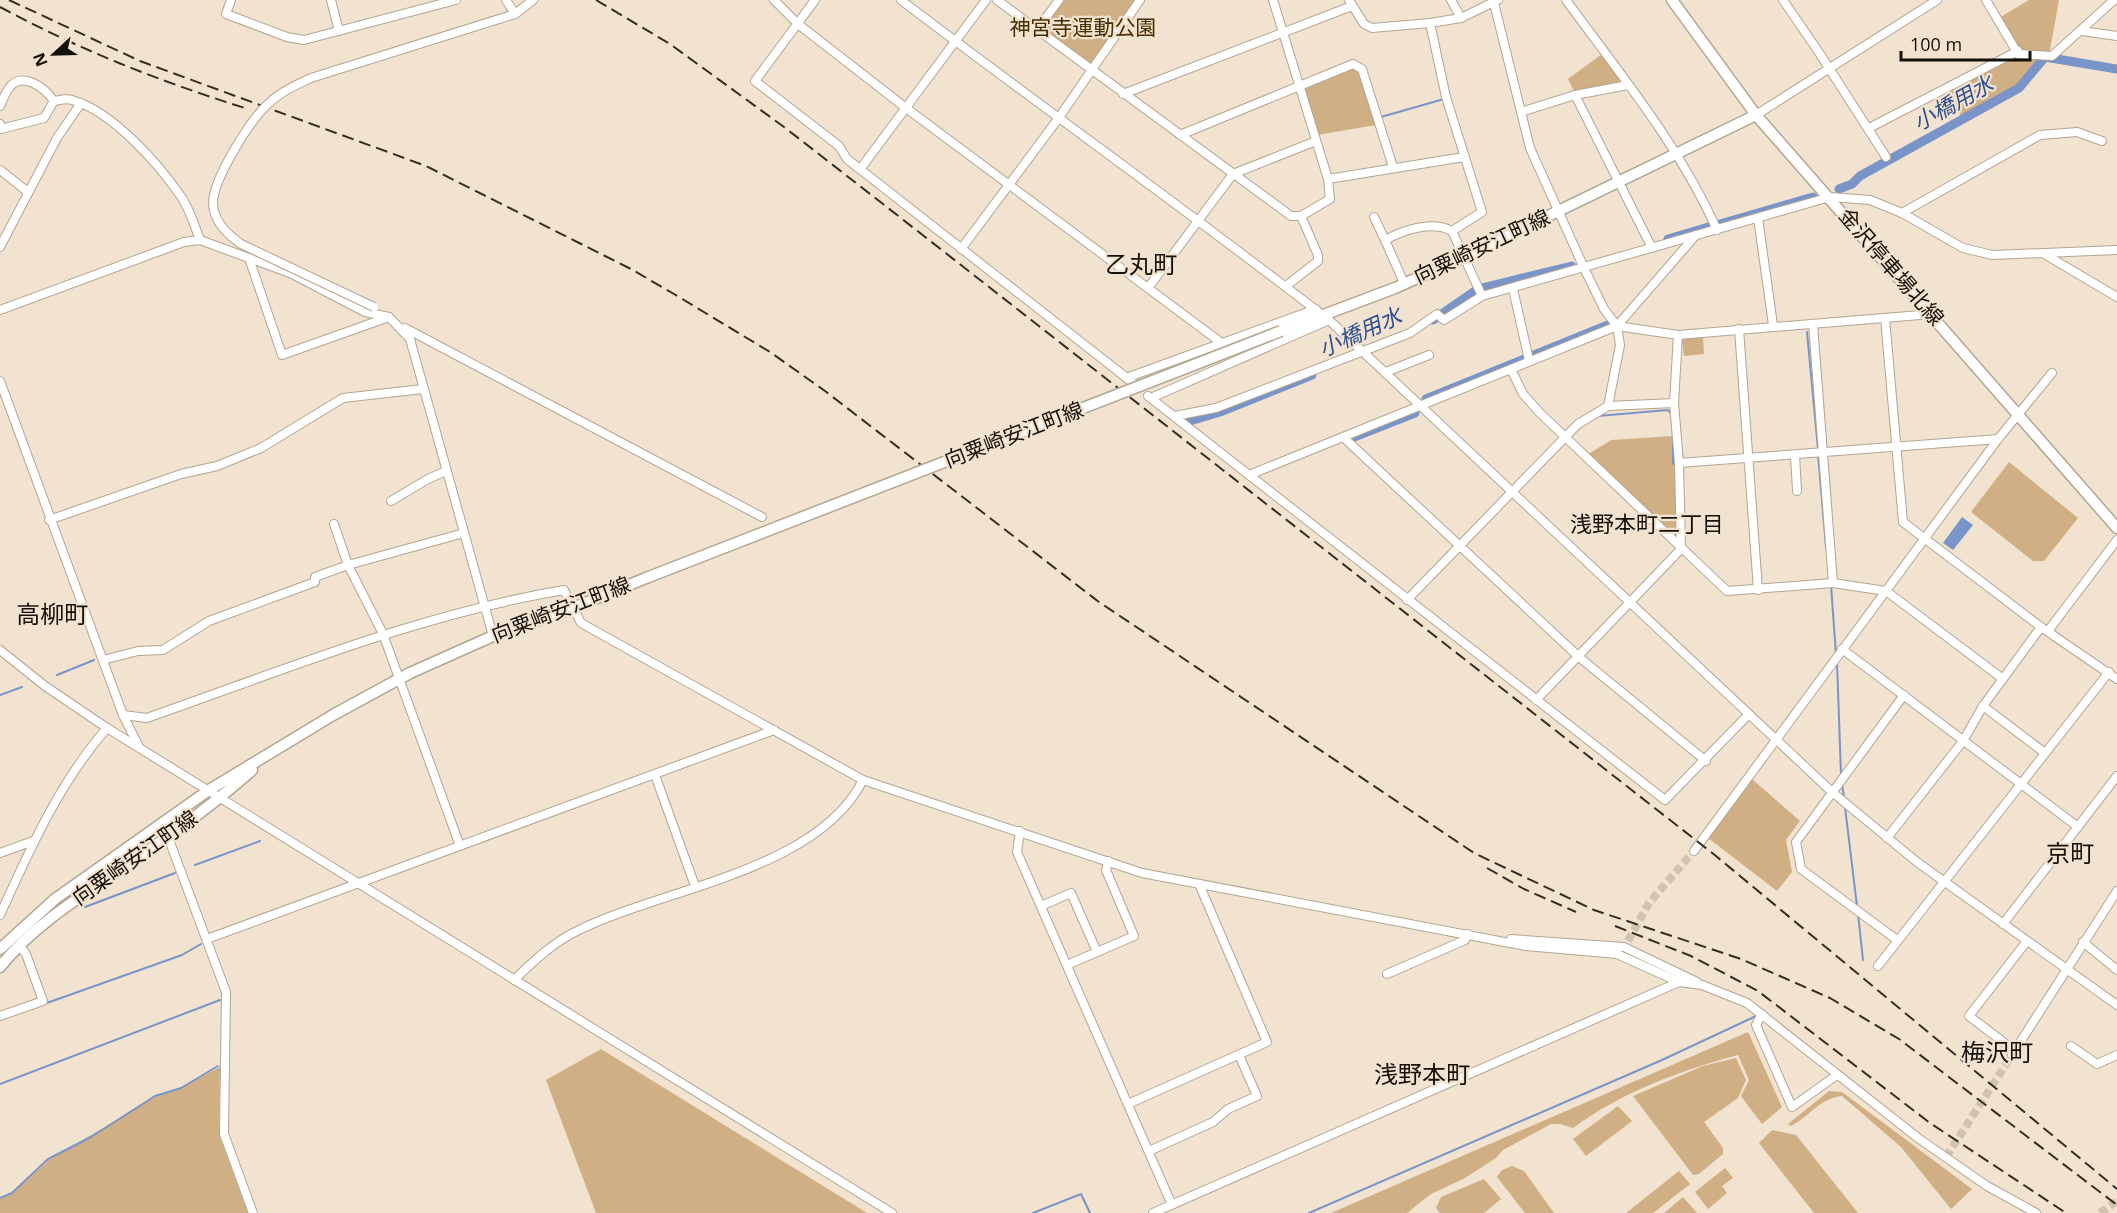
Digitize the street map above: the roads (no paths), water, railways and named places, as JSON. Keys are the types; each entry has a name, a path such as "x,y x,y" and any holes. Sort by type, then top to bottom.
{"main road":[{"name":"金沢停車場北線","path":"1672,0 1756,115 1929,310 2117,528"},
{"name":"向粟崎安江町線","path":"0,949 55,898 209,790 333,715 399,679 493,636 573,608 1404,283 1559,212 1756,115"},
{"name":"向粟崎安江町線","path":"0,967 20,946 75,900 221,798 273,752"}],"street":[{"path":"231,0 226,14 287,37 304,39 456,0"},
{"path":"332,0 339,30"},
{"path":"506,0 515,14"},
{"path":"533,0 515,14 311,78 289,88 267,104 249,128 214,192 215,215 229,236 242,244 375,307 419,338 762,517"},
{"path":"774,0 798,24 906,108 1223,344"},
{"path":"814,0 755,81 839,146 847,159 1129,380 1223,344 1322,315"},
{"path":"901,0 1322,315 1364,351 1832,792 1944,881 2117,1005"},
{"path":"861,168 986,0"},
{"path":"997,0 1291,216 1300,216 1330,199 1328,179 1273,0"},
{"path":"1037,30 1059,0"},
{"path":"961,249 1058,118 1140,0"},
{"path":"1451,0 1461,18"},
{"path":"1566,0 1677,153 1717,230"},
{"path":"1783,0 1869,128 1886,158"},
{"path":"1756,115 1937,0"},
{"path":"1986,0 2018,54 2052,56 2114,0"},
{"path":"1123,93 1283,32 1350,3 1364,24 1372,28 1461,18 1496,1 1530,148 1604,309 1617,326 1620,345 1608,406"},
{"path":"1430,23 1446,98 1482,212 1452,231"},
{"path":"2082,31 2117,36"},
{"path":"1869,128 2018,51"},
{"path":"1180,135 1353,64 1362,69 1393,166"},
{"path":"0,106 10,86 20,80 46,90 54,100"},
{"path":"1521,112 1575,95 1628,85"},
{"path":"1575,95 1652,248"},
{"path":"54,100 69,99 81,103 100,114 138,144 183,199 200,240"},
{"path":"0,127 44,118 54,100"},
{"path":"0,247 57,138 81,103"},
{"path":"1902,213 2040,135 2077,132 2102,141"},
{"path":"1148,288 1233,174 1316,141"},
{"path":"1328,179 1393,166 1464,157"},
{"path":"0,170 28,192"},
{"path":"1175,416 1216,408 1364,351 1410,333 1437,314 1444,320 1482,296 1514,289 1830,197 1870,201 1902,213 1963,248 1983,254 2046,255 2117,250"},
{"path":"1286,286 1318,261 1318,255 1300,216"},
{"path":"1374,217 1404,283"},
{"path":"1758,218 1773,325"},
{"path":"1384,240 1406,229 1443,226 1452,231 1466,256 1482,296"},
{"path":"1249,475 1617,326 1696,235"},
{"path":"0,310 184,242 200,240 290,273 365,312 389,317 410,339 483,607 493,636"},
{"path":"2046,255 2117,297"},
{"path":"249,258 282,355 389,317"},
{"path":"1514,289 1529,360"},
{"path":"1617,326 1678,335 1773,325 1920,315 1929,310"},
{"path":"1322,315 1149,397 1665,800 1706,761 1748,715"},
{"path":"1885,318 1903,522 2045,629 2117,679"},
{"path":"1813,324 1825,452 1833,583"},
{"path":"1739,329 1758,590"},
{"path":"1536,700 1631,604 1681,549 1679,463 1674,403 1678,335"},
{"path":"1386,372 1429,355"},
{"path":"1511,369 1523,394 1727,591 1833,583 1886,591 2003,679"},
{"path":"1694,851 1842,649 1926,540 1998,439 2052,373"},
{"path":"0,381 49,520 123,715 138,745"},
{"path":"49,520 181,474 217,466 261,448 343,398 423,389"},
{"path":"1407,600 1578,424 1608,406 1674,403"},
{"path":"1343,437 1579,657 1706,761"},
{"path":"1679,463 1998,439"},
{"path":"1794,455 1797,491"},
{"path":"392,501 446,471"},
{"path":"334,524 348,565 383,634 460,846"},
{"path":"103,660 138,651 163,650 209,621 315,582 315,577 348,565 464,533"},
{"path":"1887,838 1963,741 1983,706 2003,679 2117,540"},
{"path":"123,715 147,718 383,634 483,607 564,590 580,623 863,780 1142,873 1505,940 1526,946 1617,954 1679,982 1702,985"},
{"path":"1842,649 2078,827"},
{"path":"0,650 45,686 107,728 138,745 892,1213"},
{"path":"1878,966 2109,672"},
{"path":"1897,940 1802,869 1799,864 1796,842 1904,695"},
{"path":"1983,706 2045,753"},
{"path":"0,915 33,841 77,766 107,728"},
{"path":"207,939 774,730"},
{"path":"655,775 695,886"},
{"path":"2003,924 2117,776"},
{"path":"514,980 543,953 576,931 780,856 827,825 849,803 863,780"},
{"path":"1020,831 1017,852 1172,1205"},
{"path":"168,837 226,992 225,1134 253,1213"},
{"path":"0,853 33,841"},
{"path":"1067,965 1134,936 1106,870 1108,861"},
{"path":"1128,1104 1267,1042 1199,884"},
{"path":"2027,941 1969,1016 2013,1053 2117,891"},
{"path":"1041,906 1071,893 1097,952"},
{"path":"1387,974 1465,940 1468,934"},
{"path":"1505,940 1626,944 1702,985 1747,1003 1918,1138 1987,1186 2036,1213"},
{"path":"2083,942 2117,970"},
{"path":"0,1016 43,1001 26,954 20,946"},
{"path":"1153,1213 1679,982"},
{"path":"1762,1014 1755,1025 1792,1107 1837,1075"},
{"path":"2071,1046 2097,1064 2117,1055"},
{"path":"1149,1151 1213,1122 1228,1109 1257,1096 1239,1054"}],"water":[{"path":"1962,517 1973,525 1953,550 1943,543"}],"waterway":[{"name":"小橋用水","path":"1839,189 1852,184 1860,176 2019,88 2045,57 2117,69"},
{"path":"1381,117 1444,99"},
{"name":"小橋用水","path":"1720,224 1813,197"},
{"name":"小橋用水","path":"1668,239 1712,226"},
{"name":"小橋用水","path":"1433,320 1478,289 1572,266"},
{"path":"1426,399 1608,325"},
{"path":"1807,332 1818,449"},
{"name":"小橋用水","path":"1190,421 1220,412 1312,375"},
{"path":"1598,416 1668,410 1671,414"},
{"path":"1354,437 1415,413"},
{"path":"1673,440 1673,464"},
{"path":"1818,454 1826,547"},
{"path":"1831,585 1836,655"},
{"path":"57,675 94,660"},
{"path":"1837,663 1841,774"},
{"path":"0,695 22,687"},
{"path":"1842,783 1844,798"},
{"path":"1845,807 1857,906"},
{"path":"195,865 260,841"},
{"path":"85,907 175,873"},
{"path":"1858,914 1863,960"},
{"path":"44,1004 182,955 201,944"},
{"path":"0,1084 220,1000"},
{"path":"1309,1213 1662,1060 1756,1016"},
{"path":"0,1198 12,1193 48,1159 91,1137 155,1096 181,1088 218,1066"},
{"path":"1033,1213 1081,1194 1090,1213"}],"tunnel":[{"path":"1628,941 1649,903 1694,851"},
{"path":"1946,1157 2012,1055"},
{"path":"2100,1213 2117,1201"}],"railway":[{"path":"9,0 140,61 426,166 631,269 770,352 825,391 1099,602 1474,853 1594,910 1741,959 1830,998 1899,1039 2117,1205"},
{"path":"596,0 670,44 784,127 883,204 1716,856 2117,1189"},
{"path":"0,7 61,38 121,64 248,109"},
{"path":"1487,868 1524,889 1576,912"},
{"path":"1615,926 1691,956 1758,991 1930,1123 2066,1213"}],"district":[{"name":"乙丸町","path":"1141,265"},
{"name":"浅野本町二丁目","path":"1647,524"},
{"name":"高柳町","path":"52,615"},
{"name":"京町","path":"2070,854"},
{"name":"梅沢町","path":"1997,1053"},
{"name":"浅野本町","path":"1422,1075"}],"park label":[{"name":"神宮寺運動公園","path":"1083,28"}]}
